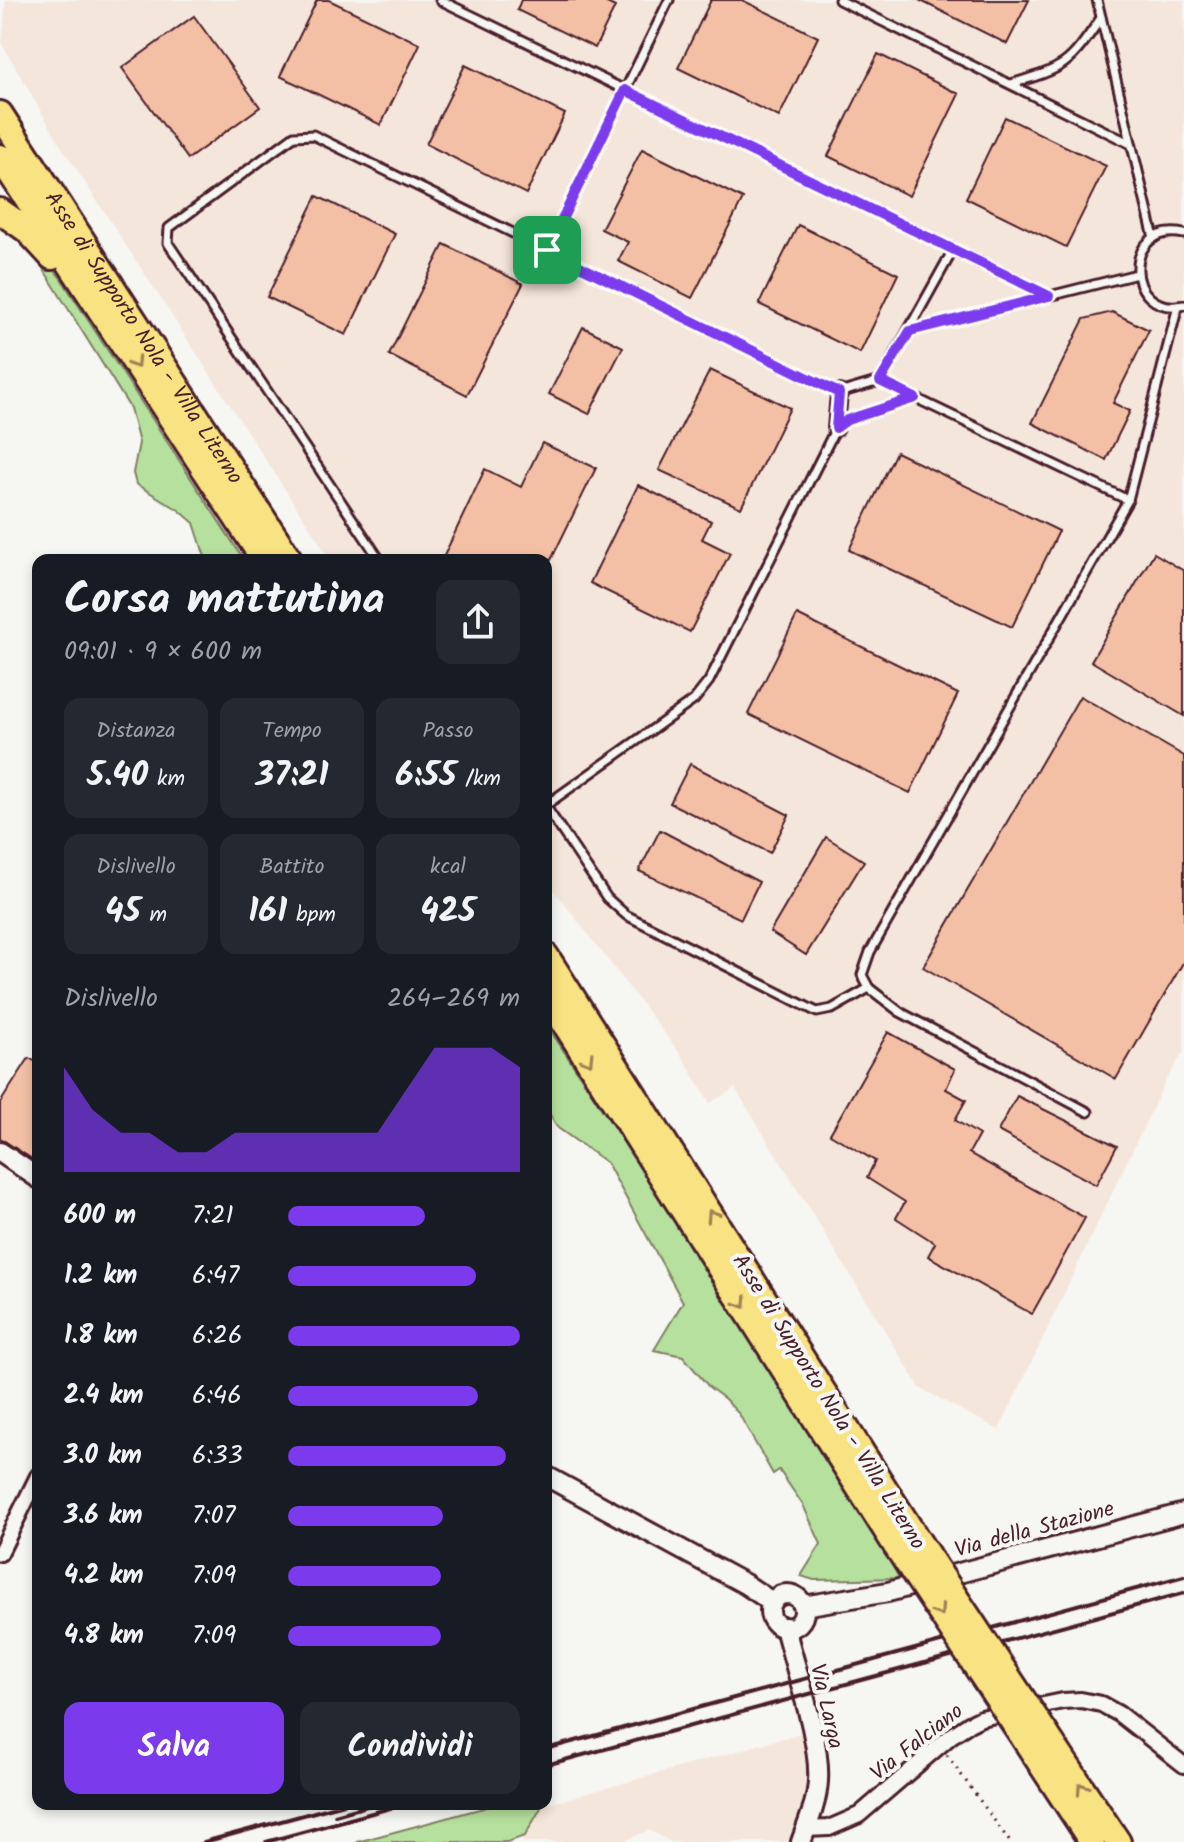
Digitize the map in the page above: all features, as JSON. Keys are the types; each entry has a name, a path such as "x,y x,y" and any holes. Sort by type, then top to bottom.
{"highway":[{"path":"0,103 58,204"},
{"name":"Asse di Supporto Nola - Villa Literno","path":"0,114 286,554"},
{"name":"Asse di Supporto Nola - Villa Literno","path":"0,157 260,554"},
{"path":"0,211 27,230 103,315"},
{"name":"Asse di Supporto Nola - Villa Literno","path":"552,966 907,1544"},
{"name":"Asse di Supporto Nola - Villa Literno","path":"552,1003 1036,1737 1118,1842"},
{"name":"Asse di Supporto Nola - Villa Literno","path":"1036,1737 1092,1842"}],"street":[{"path":"836,428 839,393"},
{"path":"0,1152 32,1174"},
{"path":"552,1479 745,1584 772,1602 786,1594 796,1597 803,1606 800,1622 785,1627"},
{"path":"0,1553 32,1488"},
{"name":"Via della Stazione","path":"803,1606 888,1592 1184,1513"},
{"name":"Via Larga","path":"772,1602 772,1618 785,1627 815,1745 818,1781 814,1806 803,1835"},
{"name":"Via Falciano","path":"803,1835 859,1815 940,1745 981,1718 1063,1701 1081,1700 1101,1704 1119,1714 1184,1765"}],"lane":[{"path":"440,0 1049,296"},
{"path":"547,250 669,0"},
{"path":"839,0 1131,144"},
{"path":"1097,0 1154,238"},
{"path":"1011,84 1054,71 1073,58 1101,18"},
{"path":"376,554 168,243 169,228 294,136 313,135 839,393 880,381 1128,500"},
{"path":"1088,1112 900,1012 869,988 862,975 870,952 1128,500 1181,306 1156,302 1141,285 1137,274 1140,254 1154,238 1164,233 1184,234"},
{"path":"880,381 953,250"},
{"path":"910,331 1137,274"},
{"path":"552,802 694,700 709,681 836,428 847,420 915,398"},
{"path":"552,815 607,898 626,915 817,1012 832,1009 869,988"}],"path":[{"path":"940,1745 1010,1842"}],"shaded area":[{"path":"6,0 1184,0 1184,1051 1165,1082 999,1430 920,1388 735,1088 710,1103 682,1056 552,888 552,554 327,554 60,144 2,44"},
{"path":"805,1732 811,1778 793,1842 671,1842 649,1830 623,1842 522,1842 540,1810 552,1810 552,1803"}],"green space":[{"path":"38,250 60,277 240,554 204,554 194,523 179,510 136,484 133,473 139,443 130,408 34,254"},
{"path":"552,1033 846,1480 899,1578 814,1580 801,1576 821,1544 803,1505 779,1470 773,1474 739,1414 725,1399 709,1387 683,1356 654,1350 683,1302 607,1163 558,1128 552,1118"},
{"path":"476,1810 540,1810 525,1836 507,1842 357,1842"}],"building":[{"path":"317,0 329,0 420,44 381,125 280,76"},
{"path":"521,0 601,0 615,7 595,48 517,10"},
{"path":"711,0 742,0 818,37 779,117 678,68"},
{"path":"919,0 1029,0 1007,44"},
{"path":"194,16 260,107 188,159 122,68"},
{"path":"878,54 959,94 909,196 828,156"},
{"path":"465,65 565,114 526,194 426,144"},
{"path":"1005,117 1106,166 1066,247 966,198"},
{"path":"642,149 743,199 692,298 618,261 628,242 601,229"},
{"path":"317,196 395,234 346,335 267,297"},
{"path":"798,225 898,274 860,353 759,304"},
{"path":"444,244 523,284 467,395 389,355"},
{"path":"1112,312 1149,330 1113,403 1130,411 1106,460 1032,423 1084,319"},
{"path":"583,327 623,347 589,414 549,394"},
{"path":"710,370 790,408 741,508 659,470"},
{"path":"542,443 596,468 552,558 552,554 445,554 485,469 521,487"},
{"path":"896,452 1059,531 1012,627 849,550"},
{"path":"638,485 711,521 702,539 730,553 690,632 590,583"},
{"path":"1154,553 1184,571 1184,716 1091,661"},
{"path":"797,615 958,694 910,793 748,714"},
{"path":"1080,696 1184,756 1184,961 1116,1079 923,967"},
{"path":"690,764 789,815 770,853 670,803"},
{"path":"660,830 759,882 741,919 639,871"},
{"path":"826,837 864,861 806,955 770,932"},
{"path":"888,1032 955,1069 946,1089 966,1100 955,1120 979,1135 969,1153 1085,1218 1032,1314 928,1256 935,1243 896,1218 905,1202 867,1178 875,1161 830,1134"},
{"path":"29,1058 32,1060 32,1159 0,1138 0,1103"},
{"path":"1017,1096 1117,1146 1096,1185 998,1131"}],"railway":[{"path":"552,1747 1184,1576"},
{"path":"552,1763 1184,1593"},
{"path":"204,1842 322,1810"},
{"path":"335,1815 353,1810"},
{"path":"266,1842 383,1810"}],"route":[{"path":"625,90 1049,296 910,331 880,381 915,398 847,420 836,428 839,393 547,250 625,90"}]}
